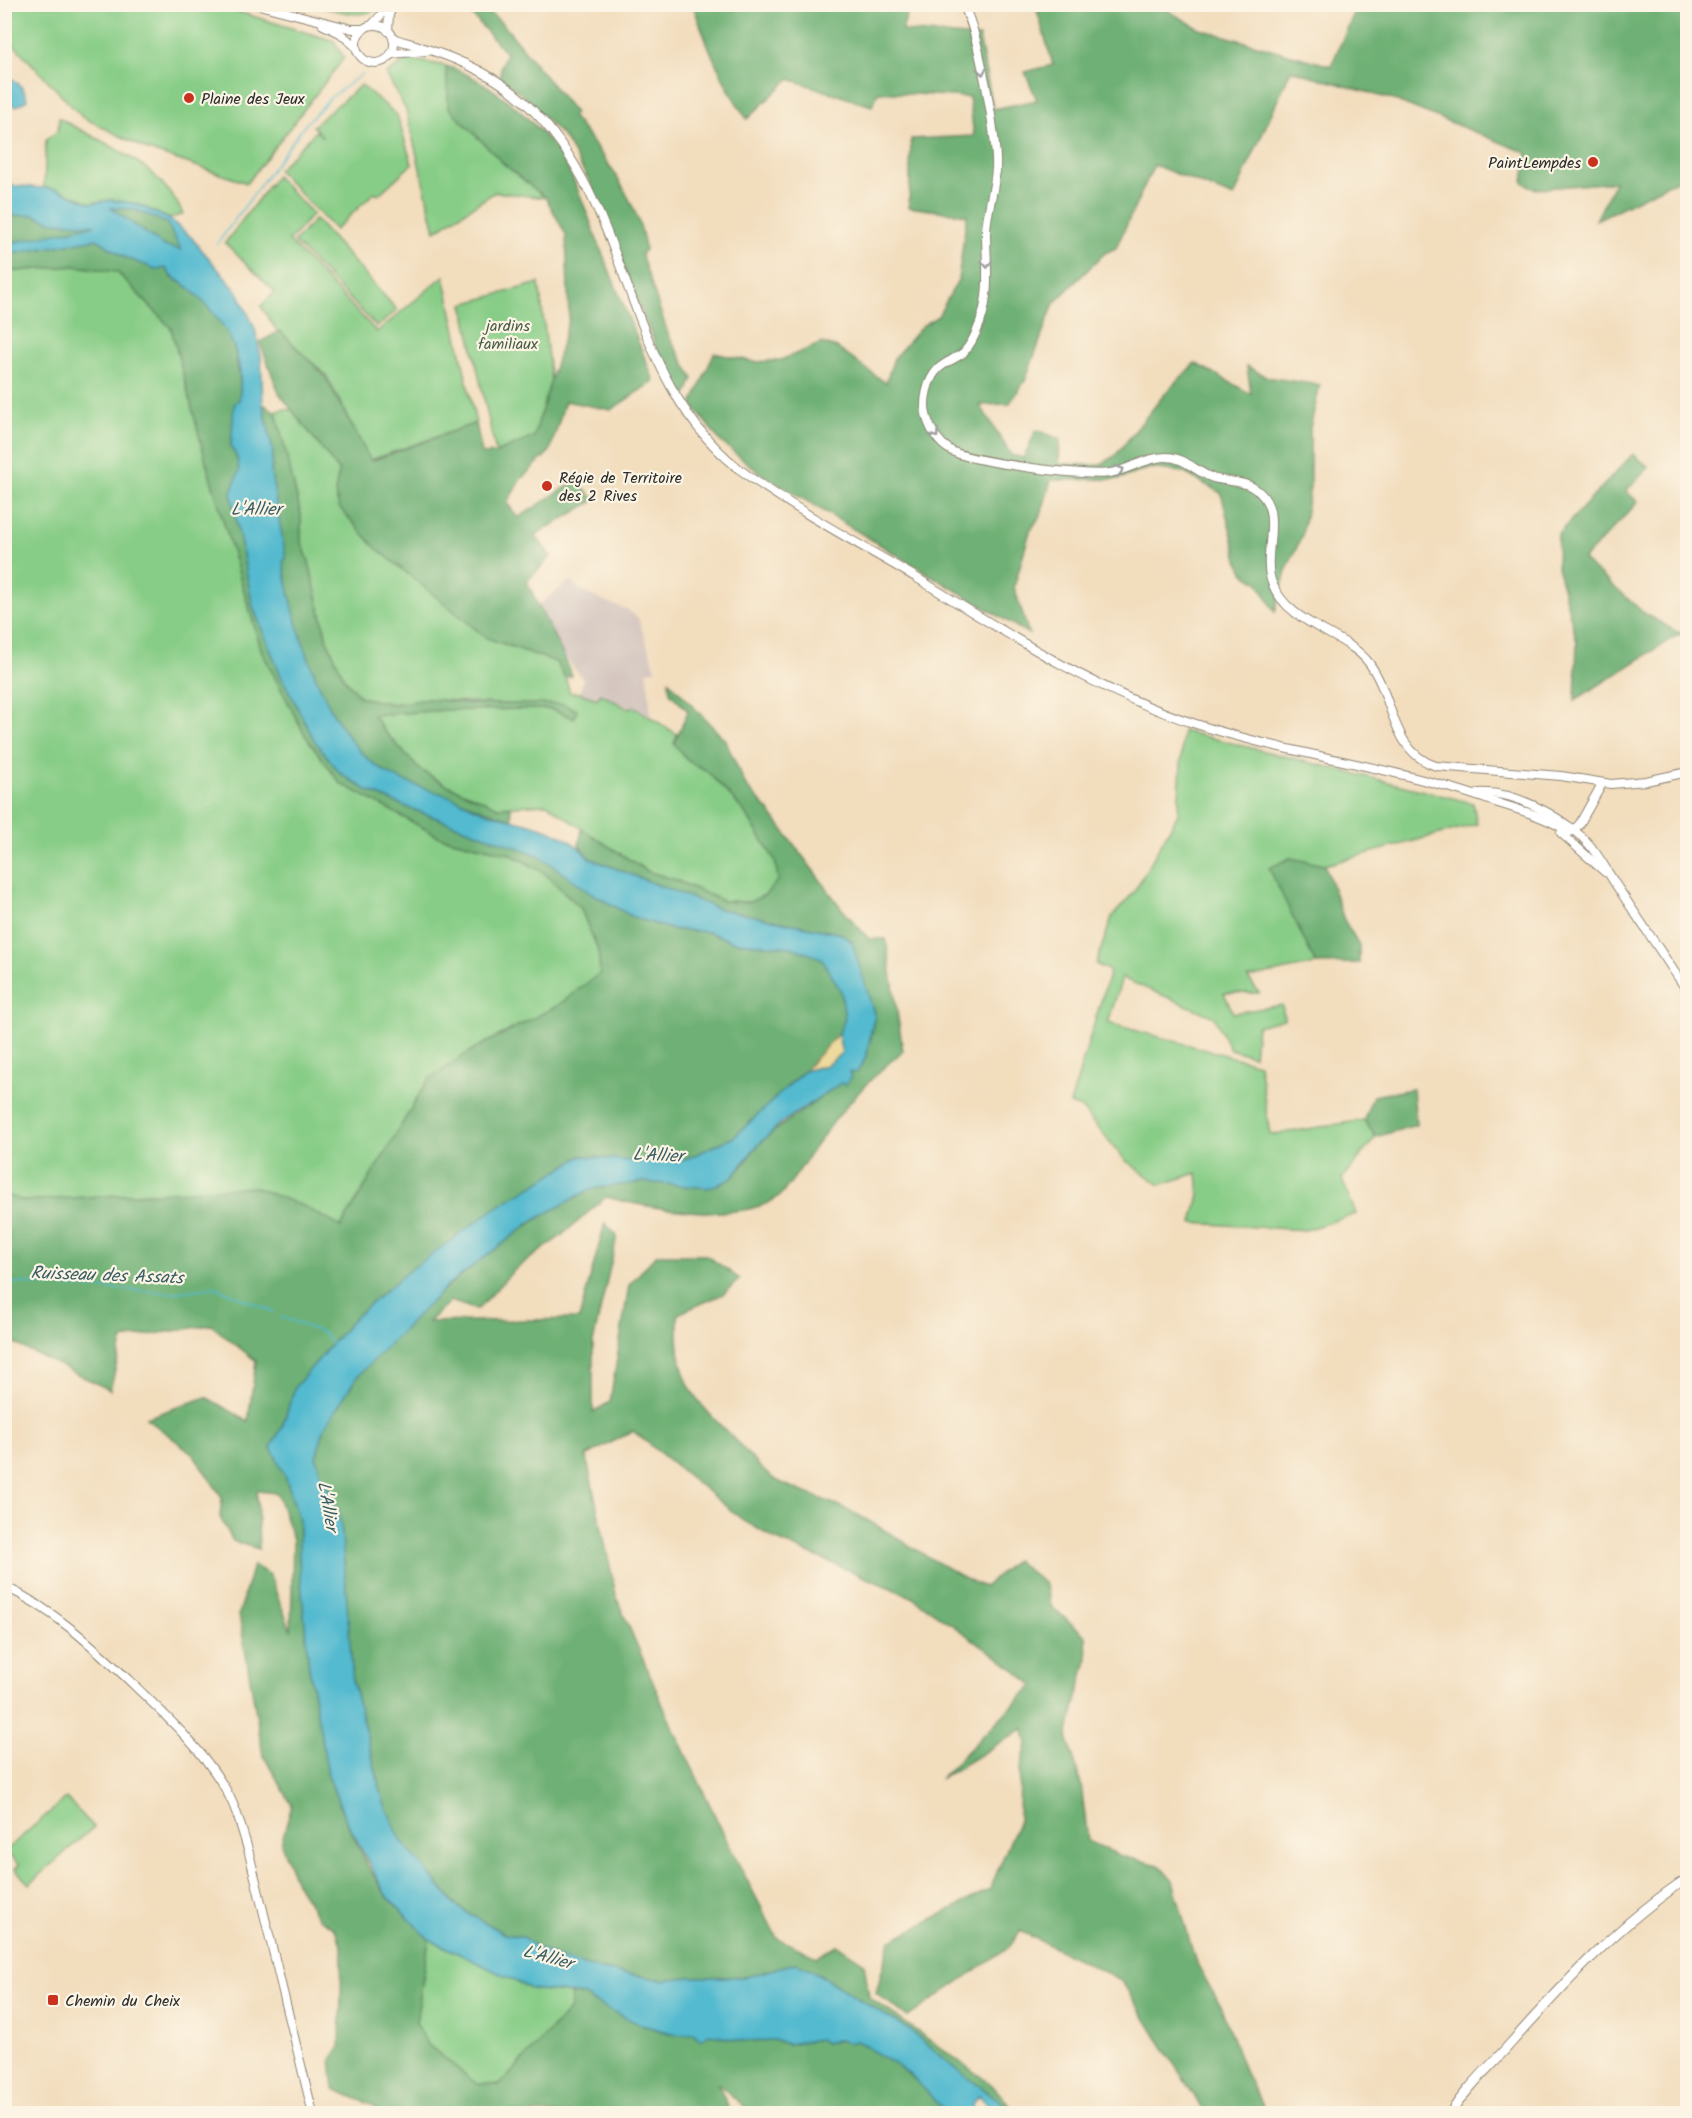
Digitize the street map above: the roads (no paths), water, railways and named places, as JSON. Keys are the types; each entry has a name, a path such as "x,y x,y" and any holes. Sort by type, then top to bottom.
{"main road":[{"path":"255,4 352,29 368,27 464,62 505,86 538,115 566,148 598,207 663,375 683,410 707,439 735,466 779,496 1013,636 1132,700 1226,733 1473,793 1541,817 1569,833"},
{"path":"356,47 357,37 393,4"},
{"path":"391,54 389,14 393,4"},
{"path":"963,6 975,31 996,160 987,221 988,285 983,314 969,346 940,367 930,383 925,409 934,434 949,449 974,458 1103,474 1119,471 1155,458 1169,457 1189,463 1215,478 1254,488 1262,494 1270,509 1267,561 1276,591 1287,604 1314,626 1364,657 1382,687 1408,749 1419,760 1436,766 1561,776 1606,784 1646,781 1688,772"},
{"path":"309,18 340,33 356,47 360,56 370,63 383,61 391,54 430,51"},
{"path":"1592,783 1594,797"},
{"path":"1569,833 1573,823 1584,814 1594,797 1606,784"},
{"path":"1473,793 1485,792 1530,804 1549,813 1610,876 1688,992"},
{"path":"4,1586 63,1622 105,1657 181,1730 224,1786 238,1816 249,1853 313,2114"},
{"path":"1450,2114 1477,2080 1603,1946 1646,1908 1688,1878"}],"water":[{"path":"4,74 19,84 27,100 17,106 5,105"},
{"name":"L'Allier","path":"5,185 57,189 91,203 112,200 137,204 169,219 191,237 239,294 255,329 261,356 263,404 273,451 271,472 286,559 283,561 294,612 323,694 351,741 368,759 405,782 446,795 488,813 556,833 568,839 589,858 719,909 842,934 852,942 875,1017 865,1060 856,1073 849,1072 851,1077 845,1085 841,1083 781,1123 754,1149 731,1179 708,1188 644,1182 591,1189 531,1222 448,1285 356,1378 325,1427 316,1457 341,1522 353,1683 384,1803 401,1840 456,1906 504,1934 523,1937 537,1948 566,1960 602,1970 664,1980 689,1977 746,1977 796,1963 810,1969 911,2031 954,2068 999,2100 1011,2113 995,2113 979,2095 972,2105 973,2113 947,2113 910,2074 857,2041 847,2043 840,2040 825,2043 819,2039 787,2044 776,2040 741,2041 709,2034 701,2040 693,2033 681,2035 632,2021 584,1995 531,1989 429,1939 386,1895 344,1816 328,1775 309,1667 299,1560 299,1519 286,1478 271,1447 282,1427 295,1387 354,1318 406,1273 494,1209 581,1156 632,1161 684,1160 734,1137 804,1071 827,1065 842,1053 838,1034 845,1019 841,991 821,958 791,947 734,942 708,932 671,929 633,917 588,891 538,855 368,791 340,773 315,741 282,678 253,607 231,493 239,471 237,458 231,446 234,404 239,400 240,382 236,351 230,338 213,313 166,268 158,270 126,258 97,239 5,255 5,244 95,225 52,222 34,215 5,216","holes":["111,208 133,209 167,223 181,250 164,246"]}],"waterway":[{"path":"217,244 303,127 330,98 362,74"},
{"name":"Ruisseau des Assats","path":"4,1282 173,1293 215,1287 274,1312"},
{"name":"Ruisseau des Assats","path":"281,1317 324,1333 333,1346"}],"place":[{"name":"Plaine des Jeux","path":"189,98"},
{"name":"PaintLempdes","path":"1593,162"},
{"name":"Régie de Territoire des 2 Rives","path":"547,486"},
{"name":"Chemin du Cheix","path":"53,2000"}],"park label":[{"name":"jardins familiaux","path":"508,334"}]}
